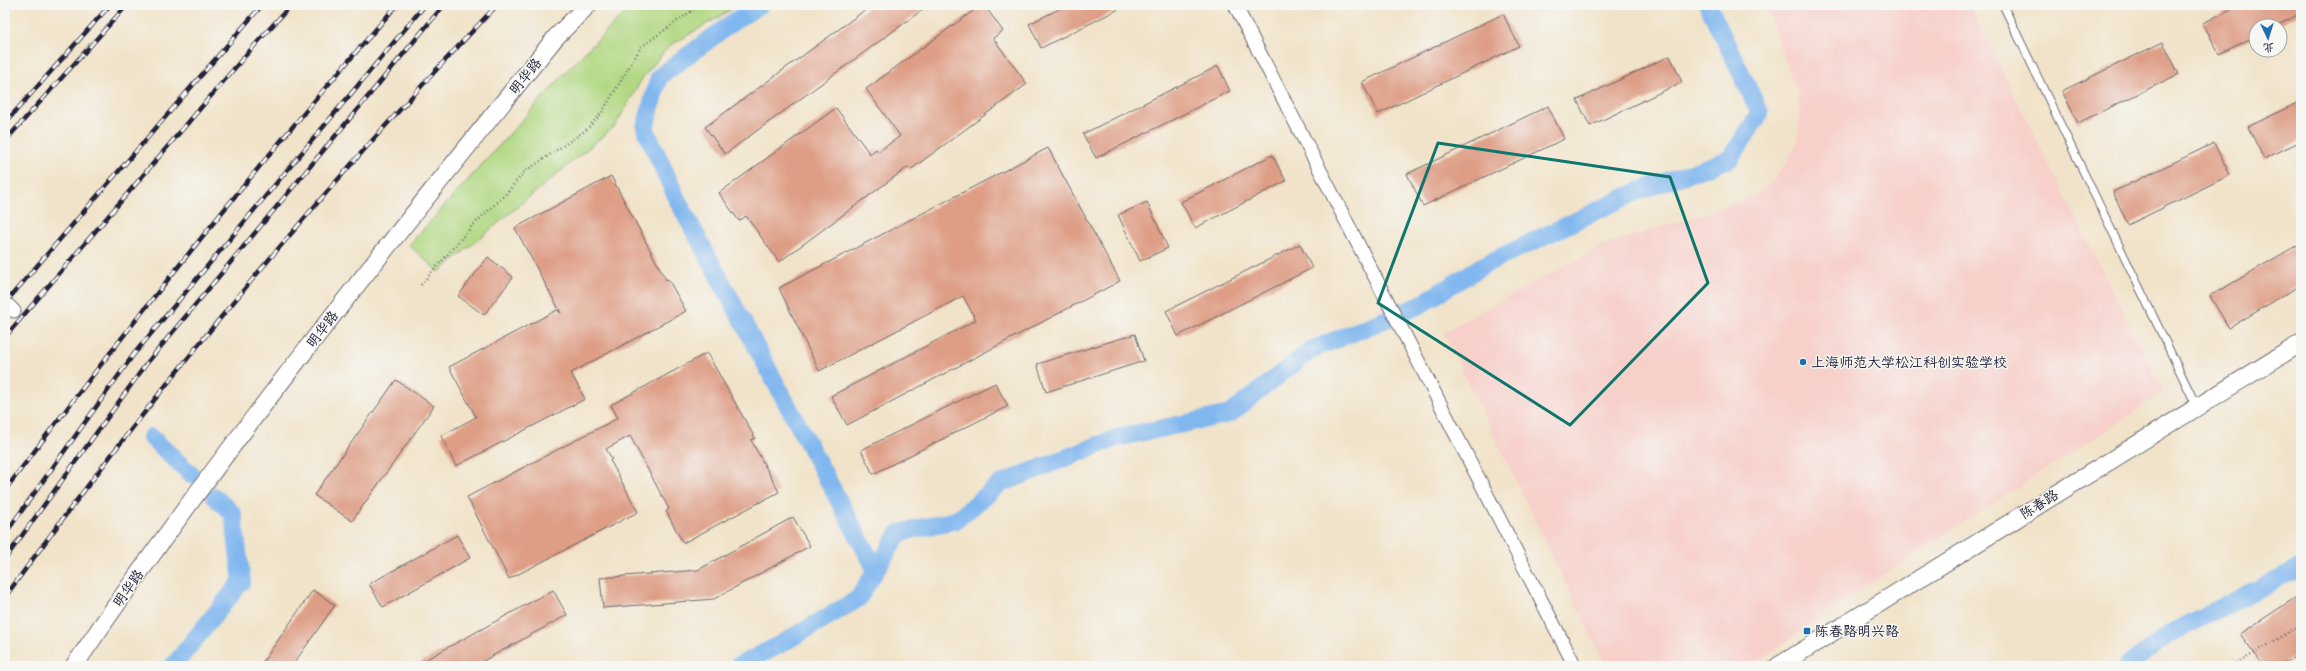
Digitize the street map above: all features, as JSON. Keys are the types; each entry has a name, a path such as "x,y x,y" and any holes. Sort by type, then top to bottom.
{"street":[{"name":"明华路","path":"74,666 132,580 341,304 556,37 588,5"},
{"path":"1235,5 1575,666"},
{"name":"陈春路","path":"1778,666 2301,343"}],"lane":[{"path":"2003,5 2197,407"}],"path":[{"path":"421,285 472,226 505,195 523,173 586,130 601,114 640,47 700,5"},
{"path":"2233,666 2301,625"}],"highlighted area":[{"path":"1438,143 1670,177 1708,283 1570,425 1378,303"}],"shaded area":[{"name":"上海师范大学松江科创实验学校","path":"1765,5 1969,5 2164,393 1843,601 1752,666 1606,666 1443,332 1602,246 1740,202 1758,193 1772,181 1786,164 1797,143 1800,116 1797,93"}],"green space":[{"path":"633,5 739,5 669,46 643,77 615,126 439,272 409,245 575,62"}],"building":[{"path":"872,5 929,5 725,154 705,127"},
{"path":"981,5 984,5 1003,31 993,38 1027,84 910,170 908,167 779,262 746,216 739,221 719,193 836,108 870,154 876,149 878,152 900,136 866,89"},
{"path":"1067,5 1127,5 1041,48 1029,24"},
{"path":"2239,5 2301,5 2301,13 2288,20 2288,18 2248,18 2248,40 2219,54 2203,23"},
{"path":"1503,14 1519,46 1378,114 1362,82"},
{"path":"2163,42 2179,74 2078,123 2062,91"},
{"path":"1670,56 1682,82 1590,126 1577,100"},
{"path":"1218,66 1230,91 1096,158 1083,134"},
{"path":"2301,101 2301,141 2264,159 2248,127"},
{"path":"1548,106 1564,139 1423,206 1407,174"},
{"path":"2214,143 2230,175 2128,225 2113,192"},
{"path":"1048,148 1120,281 847,425 831,396 976,320 963,296 819,371 779,288"},
{"path":"1272,155 1286,181 1195,228 1181,202"},
{"path":"611,176 666,280 668,279 686,311 571,373 585,399 456,466 441,436 476,417 449,367 557,310 561,313 515,228"},
{"path":"1147,202 1168,248 1140,261 1118,215"},
{"path":"2301,243 2301,285 2229,328 2210,296"},
{"path":"1300,244 1312,268 1178,336 1166,311"},
{"path":"488,257 513,277 484,315 458,296"},
{"path":"1135,334 1144,361 1046,392 1037,364"},
{"path":"707,353 755,438 751,440 779,492 683,543 666,511 669,509 630,436 606,449 612,459 610,460 638,512 509,579 467,497 618,418 611,405"},
{"path":"396,380 434,406 352,521 314,495"},
{"path":"995,383 1008,406 873,474 861,450"},
{"path":"793,517 810,546 714,599 603,608 600,578 698,570"},
{"path":"457,535 470,558 383,607 369,584"},
{"path":"313,590 335,605 292,666 260,666"},
{"path":"553,590 567,615 474,666 414,666"},
{"path":"2301,594 2301,654 2277,666 2264,666 2240,634"}],"waterway":[{"path":"760,5 733,22 659,77 645,128 678,201 876,570"},
{"path":"738,666 781,644 858,599 899,533 956,520 1000,484 1116,438 1230,414 1311,350 1418,306 1482,266 1636,192 1730,159 1760,113 1708,5"},
{"path":"151,437 192,475"},
{"path":"173,666 242,581 233,514 215,497"},
{"path":"2128,666 2169,634 2301,567"}],"railway":[{"path":"5,123 110,5"},
{"path":"5,141 127,5"},
{"path":"5,303 262,5"},
{"path":"5,337 245,56 291,5"},
{"path":"5,490 196,244 296,123 397,5"},
{"path":"5,534 134,354 425,5"},
{"path":"5,559 147,363 444,5"},
{"path":"5,597 120,443 241,293 367,146 497,5"}],"place":[{"name":"上海师范大学松江科创实验学校","path":"1803,362"},
{"name":"陈春路明兴路","path":"1807,631"}]}
